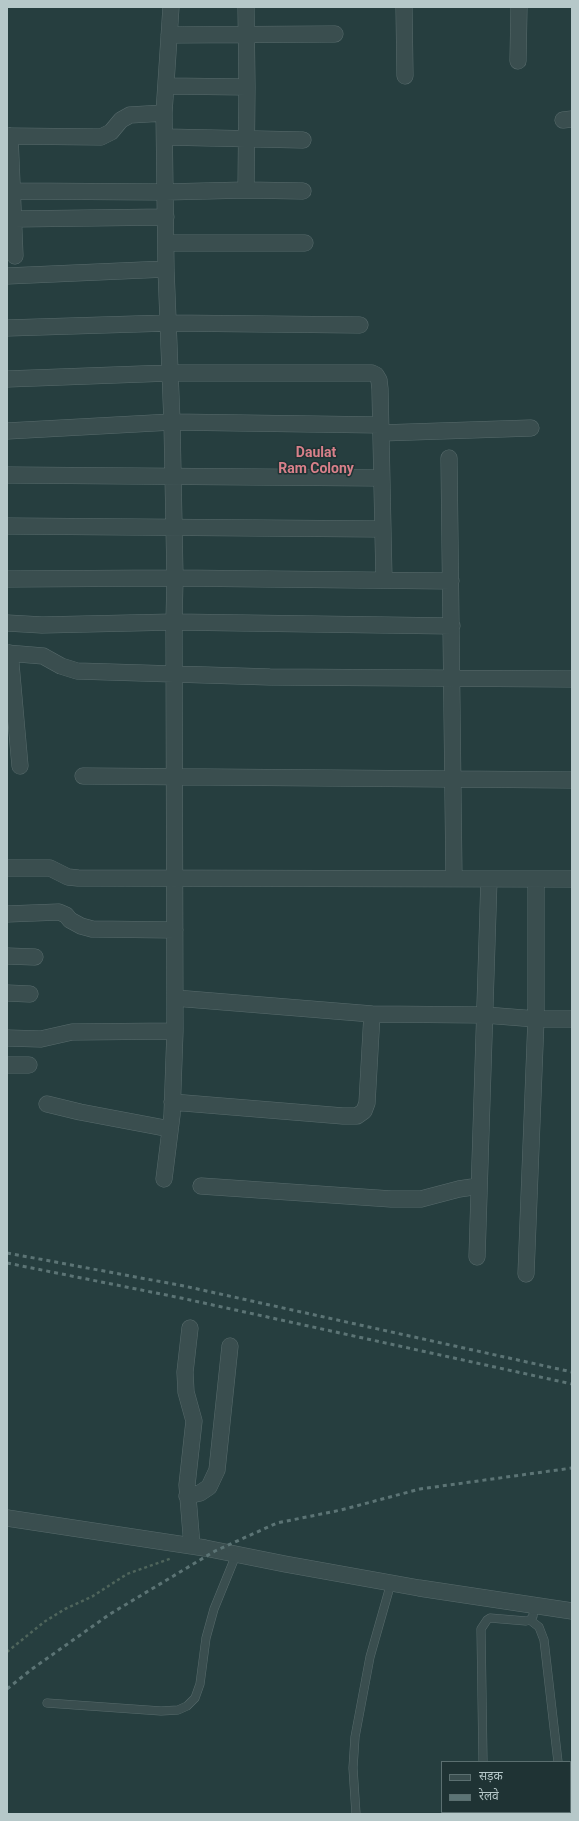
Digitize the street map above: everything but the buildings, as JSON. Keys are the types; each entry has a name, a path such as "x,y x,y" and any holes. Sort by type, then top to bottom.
{"street":[{"path":"164,1179 170,1129 175,1031 175,578 172,422 166,269 164,113 171,7"},
{"path":"246,7 246,190"},
{"path":"404,7 405,76"},
{"path":"518,61 519,7"},
{"path":"169,35 335,34"},
{"path":"166,86 247,86"},
{"path":"15,256 9,136 101,136 111,132 122,120 130,115 164,113"},
{"path":"165,138 303,140"},
{"path":"12,191 303,191"},
{"path":"13,219 166,217"},
{"path":"166,243 305,243"},
{"path":"7,276 166,269"},
{"path":"7,328 168,323 360,325"},
{"path":"7,379 169,373 372,373 376,375 379,380 384,580"},
{"path":"7,431 172,422 380,429 531,428"},
{"path":"449,458 454,879"},
{"path":"7,475 382,478"},
{"path":"7,526 174,526 383,529"},
{"path":"7,579 175,578 451,581"},
{"path":"7,623 42,625 174,622 452,626"},
{"path":"20,766 9,653 43,656 61,666 77,672 270,677 572,679"},
{"path":"83,776 572,780"},
{"path":"7,868 50,868 68,877 78,878 572,879"},
{"path":"477,1257 489,879"},
{"path":"526,1274 536,1019 536,879"},
{"path":"7,914 59,912 66,915 70,920 81,926 92,929 175,930"},
{"path":"7,956 35,957"},
{"path":"7,993 30,994"},
{"path":"175,998 372,1014 485,1015 536,1019 572,1019"},
{"path":"172,1102 357,1116 364,1111 367,1103 372,1014"},
{"path":"7,1038 40,1039 72,1032 175,1031"},
{"path":"7,1064 29,1065"},
{"path":"47,1104 80,1112 170,1129"},
{"path":"200,1186 391,1199 421,1199 459,1189 479,1186"},
{"path":"190,1328 185,1381 186,1392 194,1421 187,1496 192,1546"},
{"path":"187,1496 200,1493 209,1487 217,1470 230,1346"},
{"path":"7,1518 192,1546 391,1583 532,1613 572,1611"}],"lane":[{"path":"47,1703 161,1711 178,1710 187,1706 195,1698 200,1684 206,1638 214,1609 236,1555"},
{"path":"356,1814 353,1768 355,1737 370,1657 391,1583"},
{"path":"483,1761 481,1629 490,1618 526,1622 532,1613 544,1640 558,1761"}],"path":[{"path":"7,1652 44,1622 65,1609 93,1596 127,1574 178,1556"}],"railway":[{"path":"7,1253 184,1286 572,1372"},
{"path":"7,1263 181,1298 572,1384"},
{"path":"7,1689 32,1669 110,1614 215,1551 277,1523 341,1510 420,1489 572,1468"}],"district":[{"name":"Daulat Ram Colony","path":"316,462"}]}
